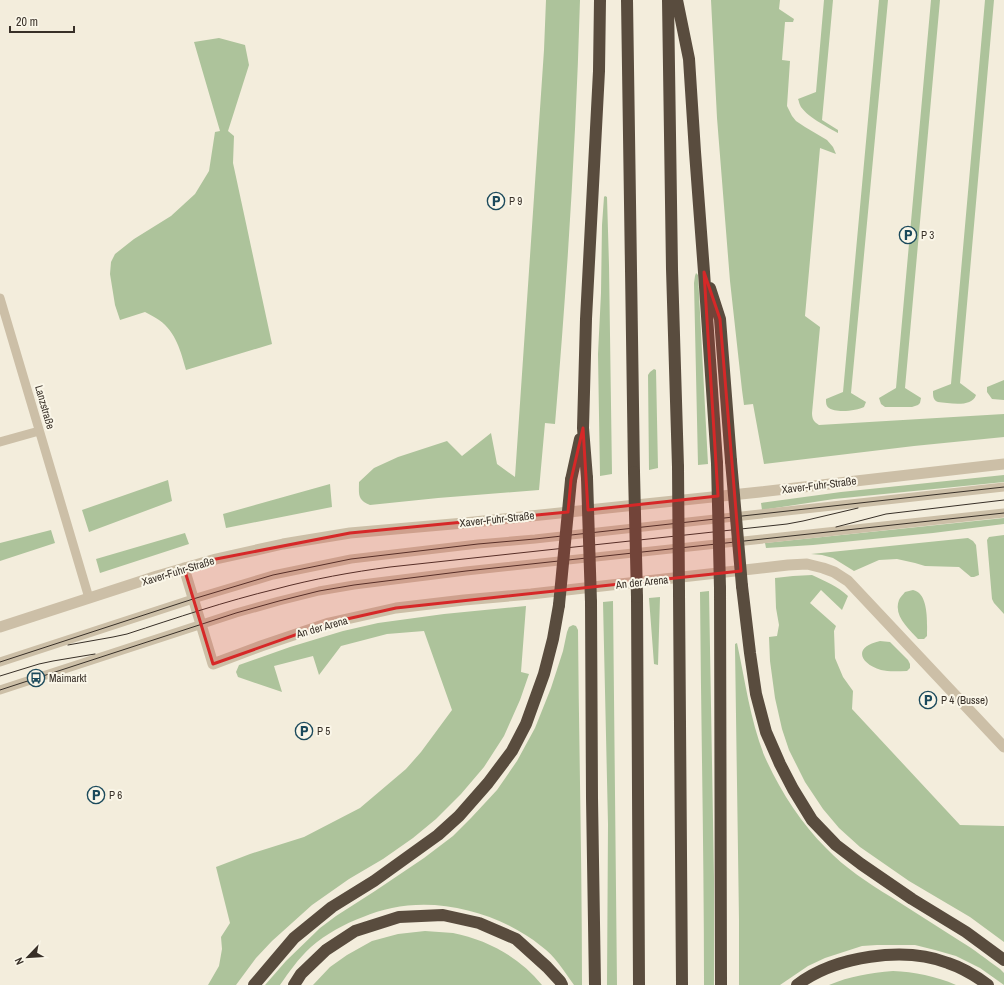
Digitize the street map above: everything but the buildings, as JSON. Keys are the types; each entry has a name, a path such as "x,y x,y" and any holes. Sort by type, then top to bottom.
{"highway":[{"path":"595,985 591,602 587,478 583,428 586,319 599,71 600,0"},
{"path":"627,0 636,597 639,985"},
{"path":"668,0 672,269 678,467 682,985"},
{"path":"677,0 689,58 717,463 720,588 721,985"},
{"path":"704,272 720,319 742,586 756,694 766,732 792,789 812,820 836,844 861,864 912,899 966,932 1004,960"},
{"path":"254,985 294,938 332,908 374,881 438,835 459,816 488,784 512,751 526,724 544,674 553,639 559,605 570,480 583,428"},
{"path":"294,985 301,974 326,950 355,931 399,917 442,915 479,923 516,939 548,967 562,985"},
{"path":"797,985 823,970 850,961 877,955 928,957 947,962 966,970 988,985"}],"street":[{"name":"Xaver-Fuhr-Straße","path":"0,627 157,576 216,559 283,544 350,533 464,523 752,493 1004,464"},
{"name":"An der Arena","path":"200,624 213,664 329,623 396,608 807,564 834,572 848,581 1004,747"},
{"path":"184,568 200,624"}],"lane":[{"name":"Lanzstraße","path":"0,298 89,598"},
{"path":"0,442 39,431"},
{"path":"0,662 193,599 273,575 351,559 1004,487"},
{"path":"0,690 236,612 319,591 354,585 466,571 1004,513"}],"highlighted area":[{"path":"704,272 720,319 741,571 396,608 329,623 213,664 184,568 216,559 350,533 568,512 571,480 583,428 588,510 718,496"}],"green space":[{"path":"546,0 580,0 570,212 555,424 545,423 539,490 370,505 361,499 359,493 359,482 374,468 398,457 447,441 462,456 491,433 497,464 515,477 544,50"},
{"path":"711,0 780,0 779,9 794,19 793,22 785,22 782,60 790,61 787,106 796,121 827,140 833,147 836,154 820,148 805,316 820,327 812,413 812,417 816,423 819,425 1004,414 1004,437 764,464 753,404 744,405 742,390 730,281 717,118"},
{"path":"824,0 833,0 822,120 838,130 838,133 806,113 802,109 798,99 816,92"},
{"path":"879,0 888,0 851,393 866,402 864,407 856,410 836,411 828,407 826,404 826,399 843,392"},
{"path":"931,0 940,0 905,388 921,398 918,405 912,407 885,407 881,404 879,398 896,388"},
{"path":"985,0 994,0 960,383 976,395 970,402 954,404 936,401 933,391 951,384"},
{"path":"219,38 245,45 249,65 228,131 234,136 233,163 272,344 186,370 180,349 174,336 159,320 145,312 120,320 115,305 110,274 111,262 115,254 134,239 171,216 195,194 209,171 215,132 220,131 194,42"},
{"path":"605,196 607,197 609,265 612,474 600,476 598,354 602,225"},
{"path":"696,273 698,275 708,464 698,465 694,283"},
{"path":"654,369 656,370 658,468 649,470 648,375"},
{"path":"1004,380 1004,400 992,399 987,392 987,387"},
{"path":"1004,475 1004,482 834,499 762,510 761,503 841,492"},
{"path":"168,480 172,501 89,532 82,510"},
{"path":"330,484 332,507 226,528 223,514"},
{"path":"1004,518 1004,524 933,533 813,545 766,548 765,543"},
{"path":"51,530 55,543 0,561 0,543"},
{"path":"185,533 189,544 100,573 96,559"},
{"path":"1004,535 1004,614 992,599 987,540 989,537"},
{"path":"968,538 976,545 979,575 974,577 971,577 959,567 925,566 897,559 879,560 854,571 833,558 811,554"},
{"path":"812,575 844,592 848,596 842,610 821,590 810,603 836,626 834,631 835,658 843,677 853,691 852,709 960,825 1004,826 1004,942 970,917 909,881 860,847 839,828 823,809 805,782 789,750 782,729 775,698 770,661 769,637 777,636 779,625 776,608 775,578"},
{"path":"913,590 918,592 922,597 926,609 927,636 924,639 918,639 910,631 900,617 898,611 900,598 905,592"},
{"path":"709,591 714,877 714,985 704,985 700,592"},
{"path":"660,597 658,665 654,664 649,598"},
{"path":"613,601 617,985 607,985 608,824 603,602"},
{"path":"526,606 521,672 529,674 520,700 504,736 484,767 461,794 436,819 413,838 383,859 349,879 312,905 272,941 256,958 236,985 208,985 219,966 222,949 221,937 230,923 216,867 250,854 304,837 360,808 406,769 421,752 452,710 424,631 387,634 341,646 319,675 313,656 274,666 282,692 238,677 236,672 239,665 290,647 343,631 378,623 444,614"},
{"path":"573,625 576,626 578,630 582,985 574,985 551,954 525,935 508,925 470,911 451,907 411,905 370,914 336,930 311,947 290,970 280,985 265,985 286,961 320,928 424,858 453,836 497,790 517,761 535,728 551,688 563,651 567,632 569,627"},
{"path":"880,641 890,642 908,660 910,668 907,671 881,670 874,667 864,659 862,655 866,647"},
{"path":"737,643 751,713 764,755 783,793 807,827 833,855 857,875 970,947 1000,969 1004,973 1004,985 980,968 956,956 915,945 877,945 862,946 825,958 808,966 780,985 739,985 735,647 735,644"},
{"path":"425,931 453,933 490,945 513,958 542,985 313,985 330,967 347,955 372,941 398,934"},
{"path":"893,971 925,975 956,985 829,985 860,975"}],"tram line":[{"path":"0,662 193,599 273,575 351,559 1004,487"},
{"path":"836,527 886,514 1004,500"},
{"path":"68,645 127,634 257,594 304,582 347,574 390,567 787,524 858,508"},
{"path":"0,690 236,613 319,591 354,585 466,571 1004,513"},
{"path":"0,676 39,664 95,654"}],"place":[{"name":"P 9","path":"496,201"},
{"name":"P 3","path":"908,235"},
{"name":"Maimarkt","path":"36,678"},
{"name":"P 4 (Busse)","path":"928,700"},
{"name":"P 5","path":"304,731"},
{"name":"P 6","path":"96,795"}]}
